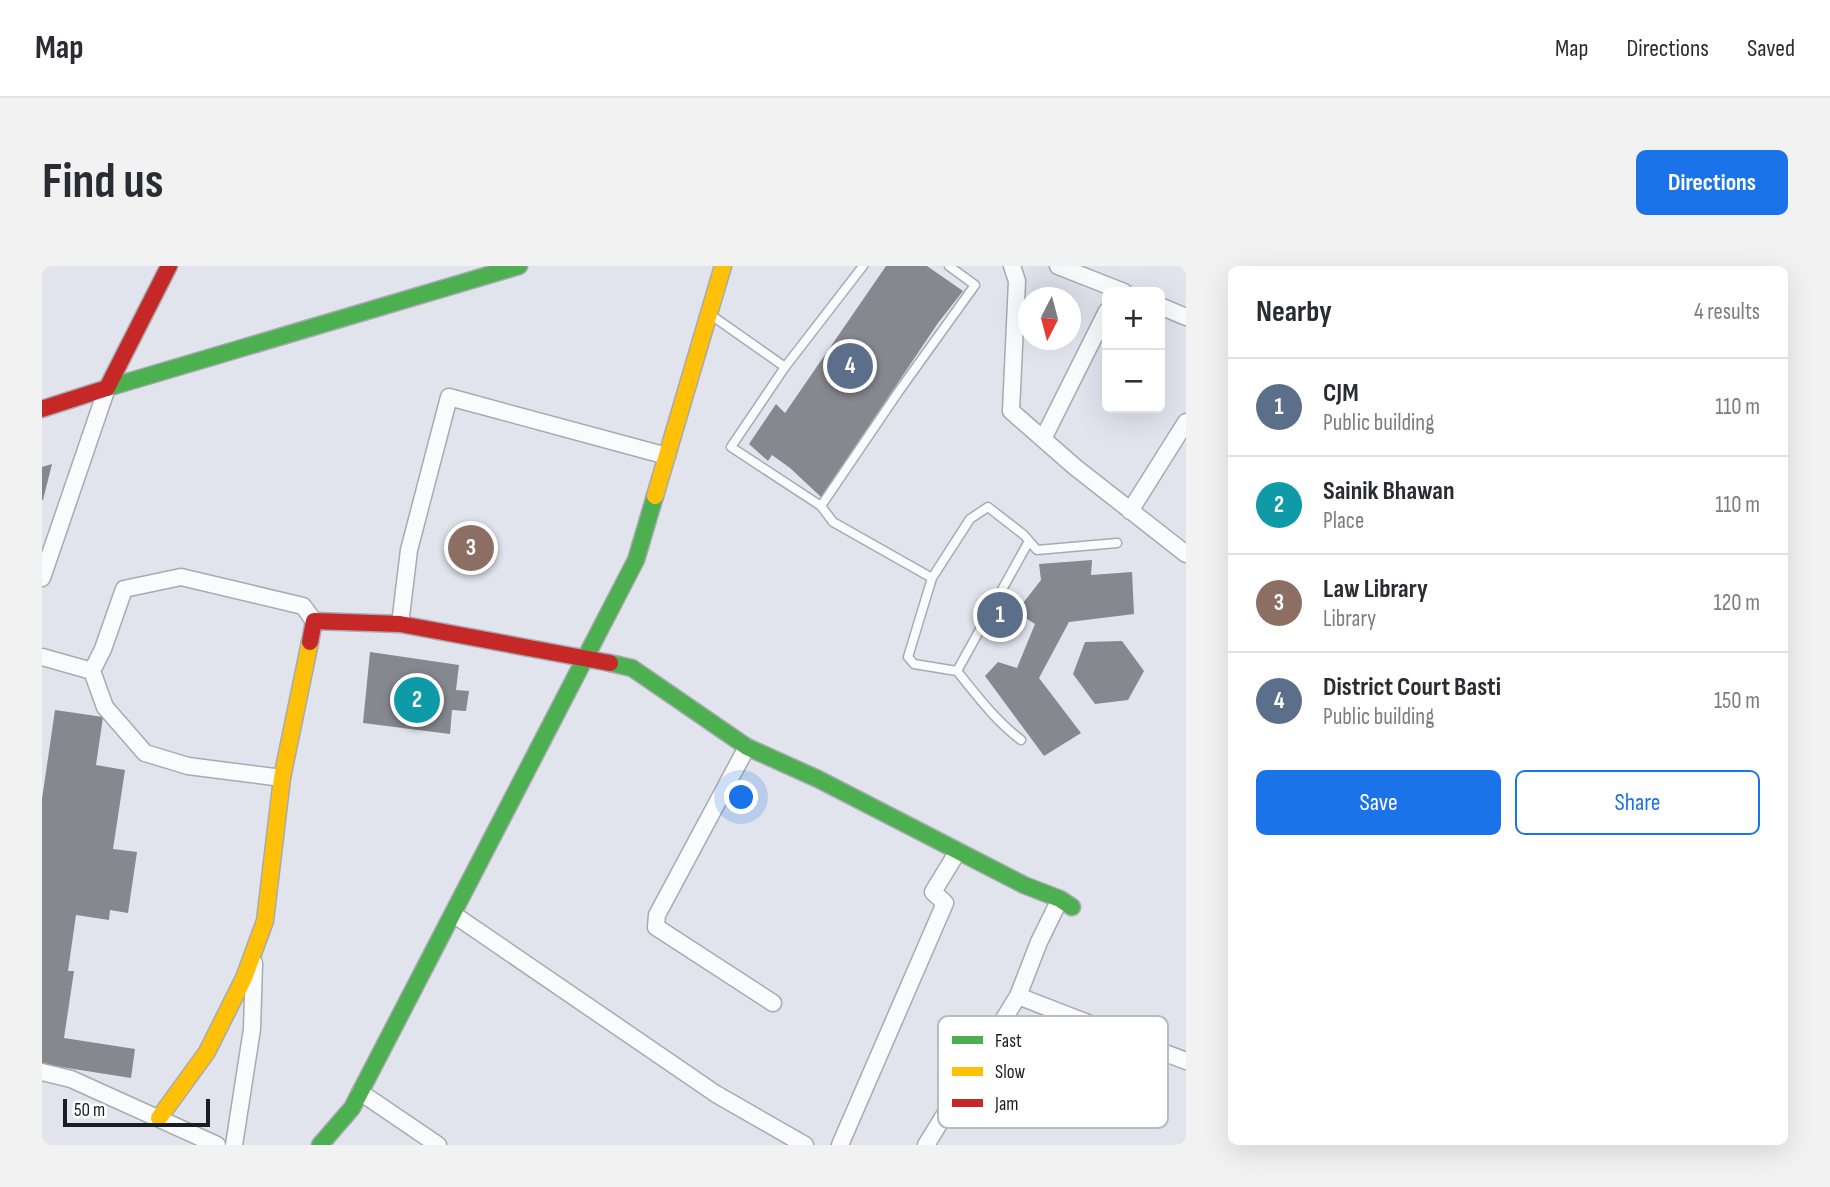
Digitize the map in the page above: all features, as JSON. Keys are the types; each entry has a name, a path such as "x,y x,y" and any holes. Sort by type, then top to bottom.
{"street":[{"path":"42,578 107,388 169,266"},
{"path":"42,409 519,266"},
{"path":"320,1145 352,1108 636,560 723,266"},
{"path":"1012,266 1017,281 1011,411 1130,511 1186,554"},
{"path":"1058,266 1110,287"},
{"path":"1165,308 1186,317"},
{"path":"1044,439 1102,321"},
{"path":"400,624 408,550 449,397 667,456"},
{"path":"1130,511 1186,422"},
{"path":"159,1118 207,1052 244,978 265,921 282,778 314,621 303,606 181,577 124,589 103,649 92,671 104,707 145,753 188,766 282,778"},
{"path":"314,621 400,624 586,657 632,668 747,747 818,779 1024,885 1066,903 1038,942 1018,996 1006,1016"},
{"path":"42,657 92,671"},
{"path":"747,747 657,915 656,928 773,1003"},
{"path":"840,1145 945,903 933,892 958,851"},
{"path":"453,914 716,1094 805,1145"},
{"path":"234,1145 252,1029 255,948"},
{"path":"1018,996 1070,1016"},
{"path":"1168,1054 1186,1061"},
{"path":"42,1072 71,1080 216,1145"},
{"path":"360,1092 438,1145"},
{"path":"926,1145 938,1126"}],"lane":[{"path":"863,266 785,368 731,447 821,506 833,522 932,578"},
{"path":"821,506 975,285 949,266"},
{"path":"709,314 785,368"},
{"path":"1021,740 1006,729 957,671 914,664 908,657 932,578 970,519 988,507 1037,550 1117,543"},
{"path":"957,671 1029,541"}],"building":[{"path":"886,266 927,266 963,291 938,323 821,497 790,468 772,455 768,461 749,444 776,404 785,413"},
{"path":"52,464 43,500 42,500 42,467"},
{"path":"1092,560 1091,575 1132,572 1134,614 1069,622 1039,678 1081,733 1044,756 985,676 998,662 1017,668 1035,624 1016,612 1041,580 1039,564"},
{"path":"1122,641 1144,671 1128,700 1095,704 1073,674 1085,642"},
{"path":"370,652 459,665 456,690 469,691 466,711 452,710 450,734 363,723"},
{"path":"55,710 103,717 96,765 125,770 113,849 137,852 128,913 110,910 109,920 76,915 68,971 74,971 64,1038 135,1049 131,1078 42,1064 42,799"}],"traffic: fast":[{"path":"107,388 519,266"},
{"path":"320,1145 352,1108 636,560 655,496"},
{"path":"610,663 632,668 747,747 818,779 1072,907"}],"traffic: slow":[{"path":"655,496 723,266"},
{"path":"159,1118 207,1052 244,978 265,921 282,778 310,642"}],"traffic: jam":[{"path":"42,409 107,388 169,266"},
{"path":"310,642 314,621 400,624 610,663"}],"place":[{"name":"District Court Basti","path":"850,366"},
{"name":"Law Library","path":"471,548"},
{"name":"CJM","path":"1000,615"},
{"name":"Sainik Bhawan","path":"417,700"}]}
